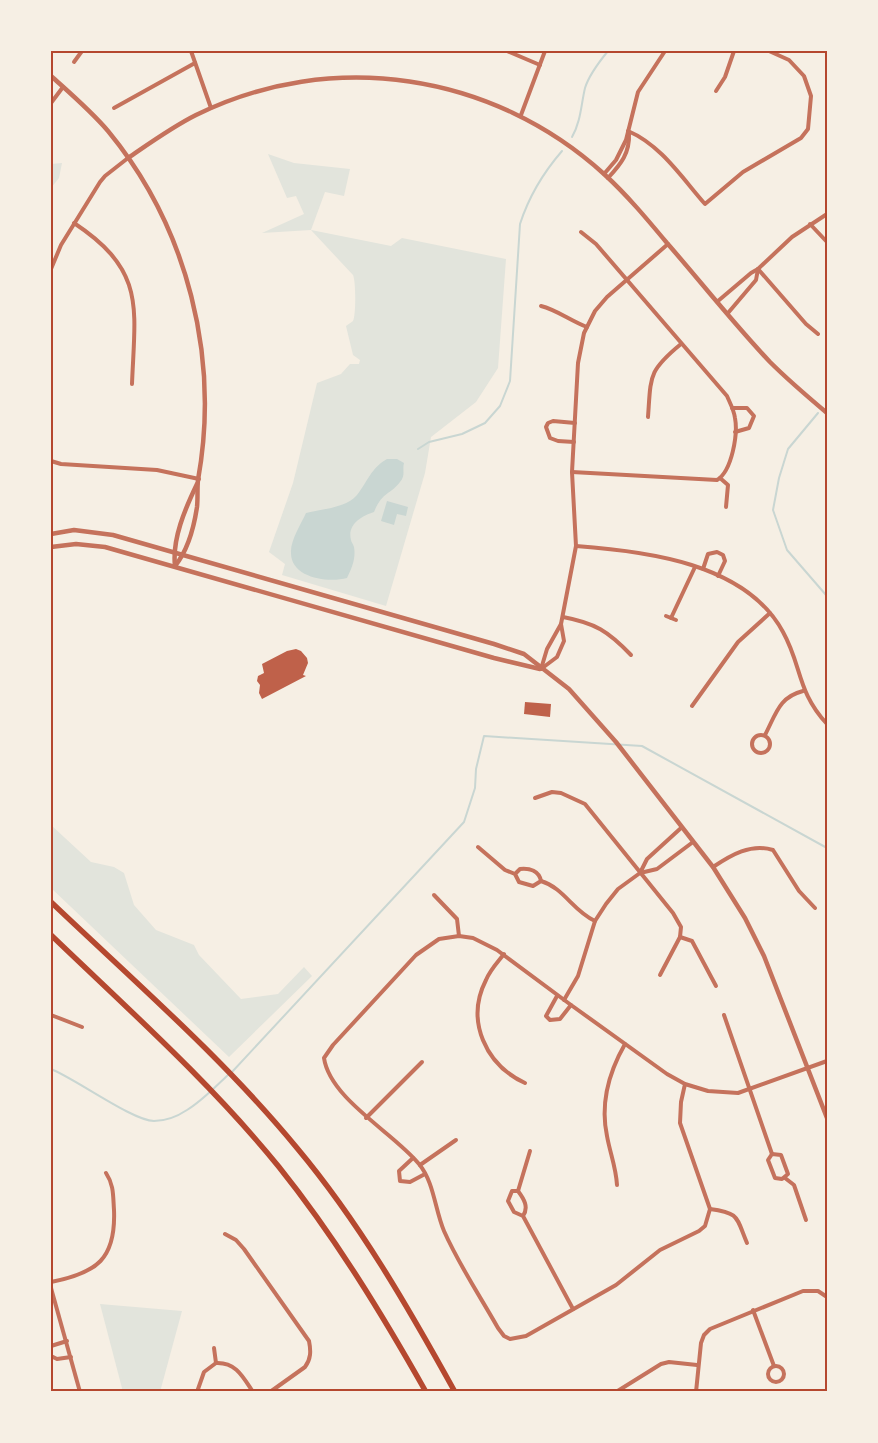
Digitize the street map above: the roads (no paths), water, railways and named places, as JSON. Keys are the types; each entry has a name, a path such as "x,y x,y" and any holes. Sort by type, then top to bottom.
{"main road":[{"path":"51,902 221,1064 298,1149 377,1258 455,1392"},
{"path":"51,935 218,1098 257,1141 304,1199 357,1275 426,1392"}],"street":[{"path":"74,62 82,51"},
{"path":"191,51 211,108"},
{"path":"507,51 540,66"},
{"path":"521,115 546,51"},
{"path":"606,176 616,160 628,131 631,110 638,92 665,51"},
{"path":"716,91 725,77 734,51"},
{"path":"628,131 639,136 657,150 705,204 743,172 801,138 808,129 811,96 804,76 789,60 769,51"},
{"path":"114,108 195,63"},
{"path":"51,76 95,117 128,158 150,191 170,234 188,280 197,318 204,365 203,452 198,481 197,506 184,555 175,566"},
{"path":"51,269 61,245 74,223 106,176 128,158 173,128 211,108 285,85 339,78 373,78 412,82 450,89 483,99 521,115 562,140 606,176 668,244 769,361 827,413"},
{"path":"51,103 63,86"},
{"path":"606,176 625,158 630,145 628,131"},
{"path":"718,301 810,224 827,214"},
{"path":"74,223 105,245 115,256 128,282 134,322 132,384"},
{"path":"810,224 827,242"},
{"path":"572,472 707,481 720,478 730,464 736,420 732,408 719,386 596,244 581,232"},
{"path":"541,669 547,649 563,617 576,546 572,472 578,363 587,327 601,303 668,244"},
{"path":"728,313 756,280 758,269"},
{"path":"758,269 806,324 818,334"},
{"path":"541,306 552,308 574,322 587,327"},
{"path":"648,418 653,372 661,361 682,344"},
{"path":"732,408 747,408 754,416 749,428 735,432"},
{"path":"574,442 558,441 550,438 546,427 548,423 553,421 575,423"},
{"path":"52,462 157,470 198,481"},
{"path":"720,478 728,486 726,507"},
{"path":"175,566 174,552 183,519 198,481"},
{"path":"51,534 74,530 93,531 174,552 524,654 569,689 616,742 713,867 745,918 764,956 827,1118"},
{"path":"51,548 91,545 175,566 494,658 541,669"},
{"path":"576,546 644,552 703,569 751,595 770,613 787,640 804,691 827,724"},
{"path":"703,569 708,554 717,552 723,555 725,561 718,576"},
{"path":"671,618 695,567"},
{"path":"692,706 738,642 770,613"},
{"path":"666,616 676,620"},
{"path":"563,617 601,627 631,655"},
{"path":"541,669 557,657 564,641 561,624"},
{"path":"765,735 784,699 804,691"},
{"path":"765,735 770,742 769,748 762,753 756,752 752,747 752,741 756,736 765,735"},
{"path":"534,798 552,792 561,793 585,804 673,912 681,927 680,937 660,975"},
{"path":"640,873 647,859 681,828"},
{"path":"564,1000 578,976 595,921 618,889 640,873 657,869 693,842"},
{"path":"713,867 726,858 750,848 761,846 773,850 799,891 815,908"},
{"path":"478,847 505,870 515,874 519,882 533,886 541,881"},
{"path":"515,874 520,869 534,870 541,881 555,887 577,909 595,921"},
{"path":"434,895 457,918 459,936"},
{"path":"685,1084 681,1102 680,1123 710,1208 708,1220 700,1231 660,1250 616,1285 526,1336 510,1339 504,1336 498,1328 444,1231 425,1174 420,1165 402,1146 366,1118 326,1069 324,1058 333,1044 416,955 439,939 459,936 481,941 504,954 571,1006 667,1074 685,1084 722,1093 738,1093 808,1070 827,1061"},
{"path":"680,937 692,941 716,986"},
{"path":"504,954 484,982 478,1014 479,1029 493,1059 514,1078 526,1083"},
{"path":"558,996 548,1010 546,1016 550,1020 560,1019 571,1006"},
{"path":"51,1015 82,1027"},
{"path":"724,1015 772,1154"},
{"path":"617,1185 616,1167 606,1135 606,1094 609,1079 625,1044"},
{"path":"366,1118 422,1062"},
{"path":"420,1165 456,1140"},
{"path":"523,1216 526,1206 518,1191 530,1151"},
{"path":"772,1154 768,1160 772,1175 779,1180 785,1178"},
{"path":"772,1154 781,1155 784,1158 787,1168 785,1178"},
{"path":"413,1158 399,1171 400,1181 410,1182 425,1174"},
{"path":"51,1282 91,1270 99,1264 109,1250 114,1232 114,1203 112,1184 106,1173"},
{"path":"785,1178 794,1185 806,1220"},
{"path":"518,1191 512,1192 508,1201 514,1212 523,1216 573,1309"},
{"path":"710,1208 729,1212 736,1216 746,1243"},
{"path":"225,1234 236,1240 244,1249 309,1341 310,1356 305,1367 270,1392"},
{"path":"51,1288 80,1392"},
{"path":"696,1392 698,1365 704,1335 717,1324 810,1290 827,1297"},
{"path":"753,1310 774,1366 784,1370 784,1378 778,1382 771,1381 767,1374 774,1366"},
{"path":"51,1346 67,1341"},
{"path":"214,1348 216,1363"},
{"path":"51,1356 57,1359 71,1357"},
{"path":"197,1392 204,1372 216,1363 224,1362 236,1368 253,1392"},
{"path":"616,1392 661,1364 669,1362 698,1365"}],"waterway":[{"path":"572,137 579,119 587,83 608,51"},
{"path":"418,449 429,442 462,434 485,423 500,406 510,381 520,224 537,185 562,151"},
{"path":"818,413 788,449 779,478 773,510 787,550 826,595"},
{"path":"232,1072 464,822 475,788 476,769 484,736 642,746 827,848"},
{"path":"51,1069 119,1107 154,1121 171,1118 187,1110 228,1075"}]}
